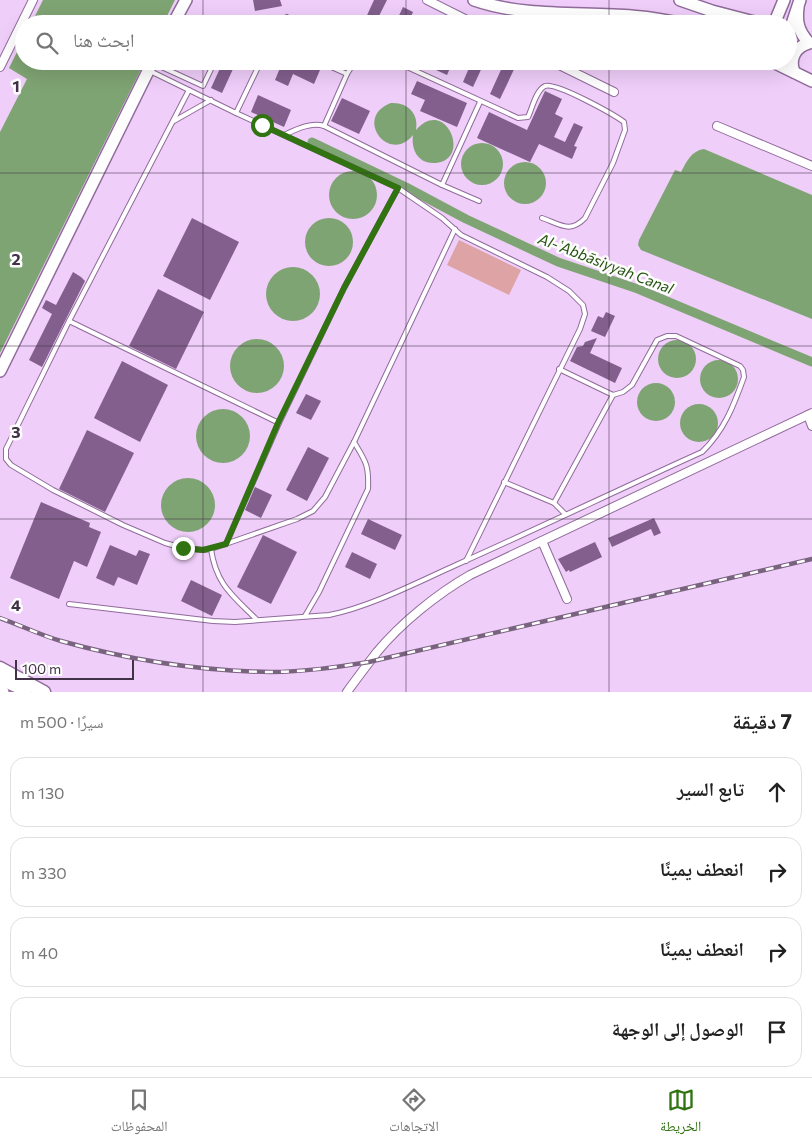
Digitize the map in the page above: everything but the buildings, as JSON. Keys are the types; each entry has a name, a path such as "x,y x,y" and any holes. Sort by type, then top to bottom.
{"highway":[{"path":"0,668 44,692"},
{"path":"0,678 27,692"}],"main road":[{"path":"178,15 186,0"},
{"path":"474,0 507,10 607,15"},
{"path":"680,0 725,15"},
{"path":"778,15 784,0"},
{"path":"797,22 802,36 810,44"},
{"path":"797,38 810,44"},
{"path":"797,50 800,47 810,44"},
{"path":"0,372 150,70"},
{"path":"790,70 812,81"},
{"path":"0,690 4,692"}],"street":[{"path":"26,15 33,0"},
{"path":"427,0 457,15"},
{"path":"0,67 15,37"},
{"path":"569,70 614,92"},
{"path":"717,126 812,166"},
{"path":"347,692 378,650 446,590 470,575 810,414 812,426"},
{"path":"542,541 567,599"}],"lane":[{"path":"159,70 189,90 398,188 442,218 467,238 547,277 570,291 583,305 584,314 580,329 466,560"},
{"path":"164,70 203,86 211,70"},
{"path":"236,113 257,70"},
{"path":"338,70 347,74"},
{"path":"324,126 349,70"},
{"path":"413,70 518,118 528,117 539,92 545,86 550,86 579,96 624,122 625,130 613,163 585,218 578,226 571,228 542,218"},
{"path":"189,90 69,321 6,449 6,458 11,465 53,490 123,525 165,543 183,548 203,550 211,549 297,519 313,511 325,498 354,442 455,229"},
{"path":"172,122 211,100"},
{"path":"442,185 480,102"},
{"path":"284,135 309,126 318,124 324,126 442,185 480,201"},
{"path":"226,544 278,423 344,288 398,188"},
{"path":"69,321 278,423"},
{"path":"69,604 213,622 236,622 343,612 400,590 702,452 725,423 744,377 744,370 740,366 676,336 667,336 657,340 632,384 623,392 613,395 559,369"},
{"path":"554,503 613,395"},
{"path":"305,616 319,592 368,489 369,472 367,463 354,442"},
{"path":"504,482 554,503 565,514"},
{"path":"211,549 213,566 224,586 256,619"}],"shaded area":[{"path":"43,0 175,0 168,15 36,15"},
{"path":"15,56 15,70 141,70 0,353 0,132 27,79 9,68"},
{"path":"391,103 397,103 411,110 416,119 416,130 427,121 437,120 445,125 451,133 454,143 452,153 445,160 433,163 419,158 416,154 413,145 413,135 404,143 394,145 385,142 379,136 375,127 375,118 380,110"},
{"path":"478,143 486,143 497,149 503,164 497,179 486,185 478,185 467,179 461,168 461,160 467,149"},
{"path":"704,149 812,195 812,319 641,250 638,245 639,240 675,170 681,172 687,160 693,154"},
{"path":"521,162 529,162 540,168 546,183 540,198 529,204 521,204 510,198 504,187 504,179 510,168"},
{"path":"353,171 362,173 370,178 375,186 377,195 375,204 370,212 362,217 353,219 344,217 336,212 331,204 329,195 331,186 336,178 344,173"},
{"path":"329,218 338,220 346,225 351,233 353,242 351,251 346,259 338,264 329,266 320,264 312,259 307,251 305,242 307,233 312,225 320,220"},
{"path":"459,240 521,270 509,295 447,265"},
{"path":"288,267 298,267 308,271 316,279 320,294 316,309 308,317 298,321 288,321 278,317 270,309 266,299 266,289 270,279 278,271"},
{"path":"252,339 262,339 272,343 280,351 284,366 280,381 272,389 262,393 252,393 242,389 234,381 230,371 230,361 234,351 242,343"},
{"path":"677,340 684,341 690,346 695,352 695,366 690,372 684,377 677,378 670,377 664,372 659,366 658,359 659,352 664,346 670,341"},
{"path":"719,360 732,366 738,379 732,392 719,398 706,392 700,379 706,366"},
{"path":"656,383 663,384 669,389 674,395 674,409 669,415 663,420 656,421 649,420 643,415 638,409 637,402 638,395 643,389 649,384"},
{"path":"699,404 712,410 718,423 712,436 699,442 686,436 680,423 686,410"},
{"path":"218,409 228,409 242,417 248,426 250,436 248,446 242,455 228,463 218,463 208,458 201,451 196,441 196,431 201,421 208,414"},
{"path":"183,478 193,478 207,486 213,495 215,505 213,515 207,524 193,532 183,532 173,527 166,520 161,510 161,500 166,490 173,483"}],"waterway":[{"name":"Al-ʿAbbāsiyyah Canal","path":"312,142 406,187 466,219 558,262 638,289 812,362"}],"railway":[{"path":"0,618 61,641 138,659 217,669 271,672 296,671 369,662 812,559"}],"route":[{"path":"183,548 203,550 226,544 278,423 344,288 398,188 262,125"}]}
